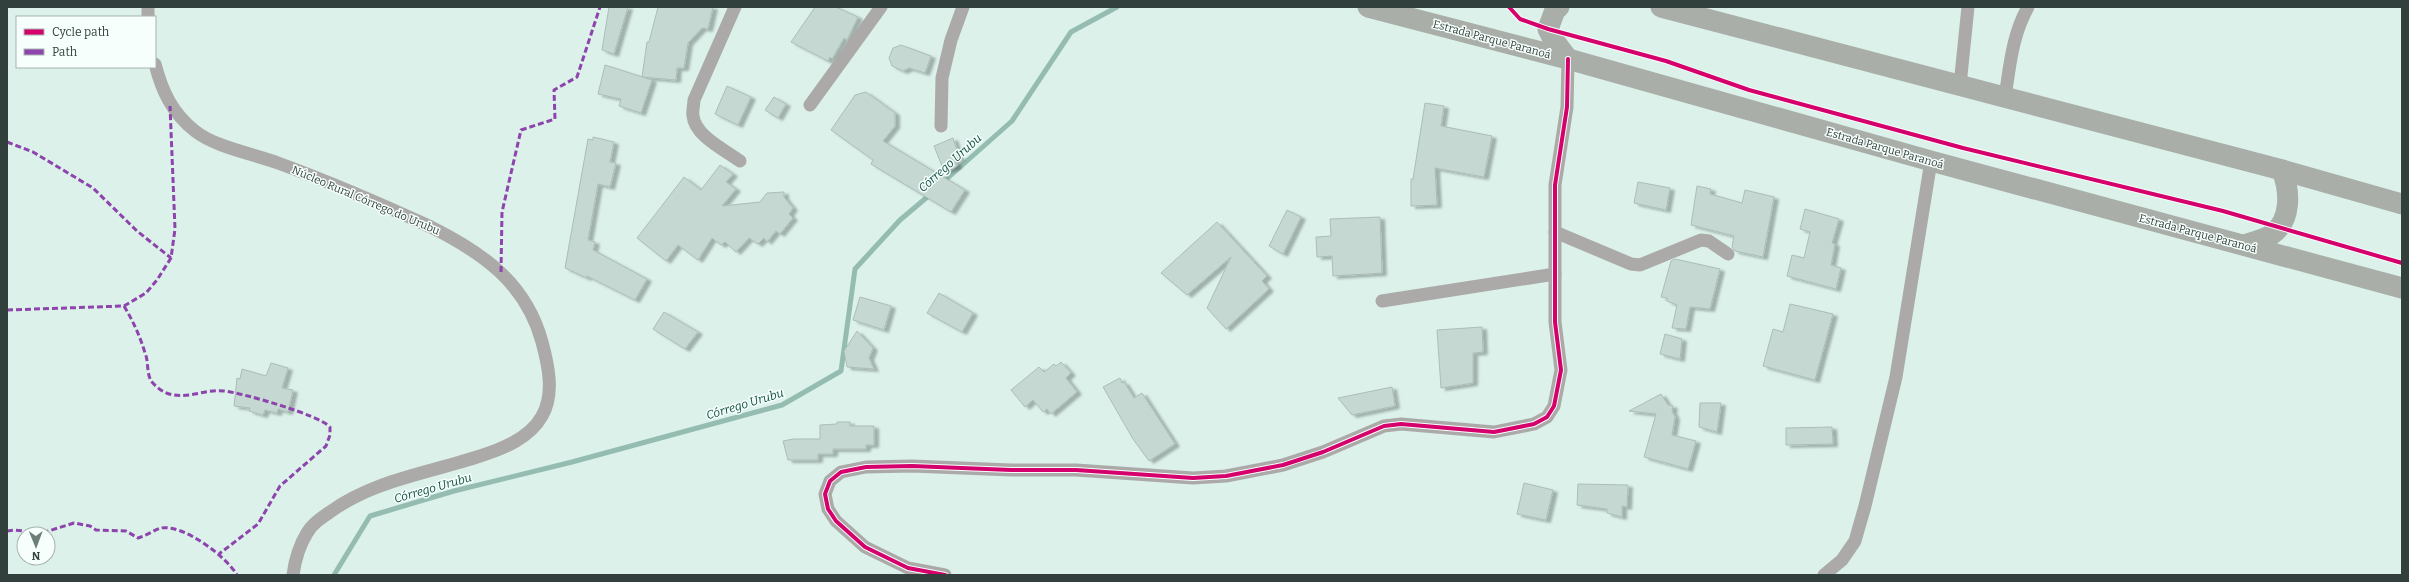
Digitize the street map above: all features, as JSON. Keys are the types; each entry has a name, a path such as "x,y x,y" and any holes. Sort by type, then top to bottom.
{"main road":[{"name":"Estrada Parque Paranoá","path":"1368,7 1568,59 1931,161 2402,288"},
{"path":"1559,7 1555,10 1548,29 1553,40 1568,59"},
{"path":"1661,7 1705,13 1960,85 2282,170 2402,204"},
{"path":"2245,245 2270,236 2280,228 2285,217 2289,198 2287,183 2282,170"}],"street":[{"path":"735,7 694,100 692,115 695,124 703,134 740,161"},
{"path":"810,105 881,7"},
{"path":"941,126 942,78 951,40 963,7"},
{"path":"1960,85 1968,7"},
{"path":"2005,97 2013,44 2018,25 2028,7"},
{"path":"945,575 908,568 865,547 836,521 828,509 826,494 830,481 841,472 866,466 912,466 1011,470 1076,470 1193,478 1226,476 1283,465 1323,452 1384,426 1401,424 1494,432 1534,424 1547,417 1554,406 1562,370 1555,322 1555,185 1567,107 1568,59"},
{"name":"Núcleo Rural Córrego do Urubu","path":"156,68 160,83 170,106 196,132 232,149 306,174 405,215 448,236 482,256 501,272 527,302 539,330 548,363 549,396 543,415 518,440 495,451 449,466 386,482 342,502 318,520 308,531 299,548 293,575"},
{"path":"1824,575 1842,560 1855,541 1865,506 1896,377 1931,161"},
{"path":"1555,232 1631,264 1649,263 1701,240 1709,241 1728,254"},
{"path":"1382,301 1556,274"}],"building":[{"path":"609,7 628,7 614,54 602,50"},
{"path":"658,7 713,7 708,29 702,28 688,43 684,68 677,68 676,80 642,77 647,42 649,42"},
{"path":"815,7 836,7 858,17 847,40 844,38 832,59 830,57 828,61 791,42"},
{"path":"901,45 931,56 925,73 909,68 903,71 892,66 889,58 893,48"},
{"path":"605,65 652,80 641,113 619,106 621,99 598,94"},
{"path":"727,86 751,97 738,125 715,114"},
{"path":"866,92 895,113 895,126 883,141 965,190 951,212 871,164 873,160 831,130 855,95"},
{"path":"774,97 786,104 778,118 765,110"},
{"path":"1425,103 1444,106 1441,126 1492,136 1484,177 1435,168 1437,205 1411,206 1411,179 1413,179"},
{"path":"593,137 614,142 610,162 616,163 610,187 598,184 588,240 595,242 593,250 647,279 635,300 587,276 587,278 565,268 588,139 593,140"},
{"path":"953,138 960,158 955,160 957,166 944,171 934,146"},
{"path":"720,165 733,174 726,182 736,189 722,206 760,202 767,193 784,192 784,197 793,208 789,214 793,218 780,234 776,231 767,242 764,238 758,244 749,238 736,252 725,242 721,245 712,238 698,260 678,245 666,261 637,238 684,177 701,190"},
{"path":"1638,182 1670,188 1666,210 1634,203"},
{"path":"1697,186 1711,189 1710,194 1742,203 1745,190 1774,197 1763,257 1735,251 1732,247 1734,236 1691,225"},
{"path":"1805,209 1839,219 1832,243 1835,244 1831,265 1841,268 1836,289 1787,276 1792,255 1804,258 1810,232 1800,229"},
{"path":"1287,210 1301,217 1283,254 1269,246"},
{"path":"1380,217 1382,273 1333,276 1332,256 1317,257 1316,237 1331,236 1330,219"},
{"path":"1217,222 1267,276 1262,281 1269,289 1226,329 1207,308 1231,257 1187,295 1161,273"},
{"path":"1675,259 1720,269 1710,309 1690,307 1686,329 1672,328 1677,305 1667,301 1667,298 1661,297 1671,261"},
{"path":"939,293 973,313 962,332 927,313"},
{"path":"860,297 891,306 884,330 853,320"},
{"path":"1790,304 1833,314 1815,380 1763,366 1773,329 1783,332"},
{"path":"664,312 698,332 685,349 653,329"},
{"path":"1482,327 1483,352 1473,353 1473,383 1441,388 1437,330"},
{"path":"857,331 873,348 869,358 874,369 847,367 844,351"},
{"path":"1665,334 1682,339 1680,359 1660,354"},
{"path":"1061,362 1071,373 1066,378 1077,392 1051,414 1047,409 1043,412 1033,400 1025,407 1011,390 1039,367 1044,372 1054,364 1056,366"},
{"path":"271,363 288,368 282,388 293,390 288,412 278,409 277,413 265,410 263,415 249,411 250,408 234,406 237,378 240,379 242,369 266,376"},
{"path":"1120,378 1122,383 1124,382 1134,398 1142,393 1175,444 1149,461 1133,439 1103,387"},
{"path":"1392,387 1395,406 1352,415 1338,398"},
{"path":"1661,394 1668,405 1673,406 1672,411 1675,417 1672,435 1696,441 1688,469 1644,457 1656,414 1629,411"},
{"path":"1700,403 1721,403 1717,432 1699,427"},
{"path":"837,422 850,422 850,426 874,426 874,445 866,445 866,449 833,449 833,454 818,454 818,460 788,460 783,441 793,439 820,439 820,425 837,424"},
{"path":"1832,427 1833,444 1786,445 1786,428"},
{"path":"1524,483 1553,490 1546,520 1517,514"},
{"path":"1578,484 1628,485 1627,507 1622,506 1622,517 1607,513 1607,509 1577,505"}],"waterway":[{"name":"Córrego Urubu","path":"942,183 1012,121 1071,32 1117,7"},
{"name":"Córrego Urubu","path":"334,575 370,516 454,491 572,462 782,405 841,371 855,269 900,220 932,193"}],"marked path":[{"path":"501,272 502,212 521,130 555,119 554,90 577,77 600,7"},
{"path":"7,310 124,306 146,293 157,280 171,258 175,229 170,106"},
{"path":"7,142 33,152 93,188 137,231 171,258"},
{"path":"124,306 141,341 150,379 160,390 169,394 178,395 215,391 234,393 263,400 297,411 323,422 330,427 330,435 326,446 280,486 258,524 219,554"},
{"path":"7,531 14,530 42,533 74,523 90,526 96,530 126,531 138,538 161,528 170,528 181,531 203,543 224,559 237,575"}],"cycle path":[{"path":"1509,7 1520,19 1548,29 1666,61 1749,90 1963,148 2223,211 2402,263"},
{"path":"945,575 908,568 865,547 836,521 828,509 825,494 830,481 841,472 866,467 912,466 1011,470 1076,470 1193,478 1226,476 1283,465 1323,452 1384,426 1401,424 1494,432 1534,424 1547,417 1554,406 1561,370 1555,322 1555,185 1567,107 1568,59"}]}
